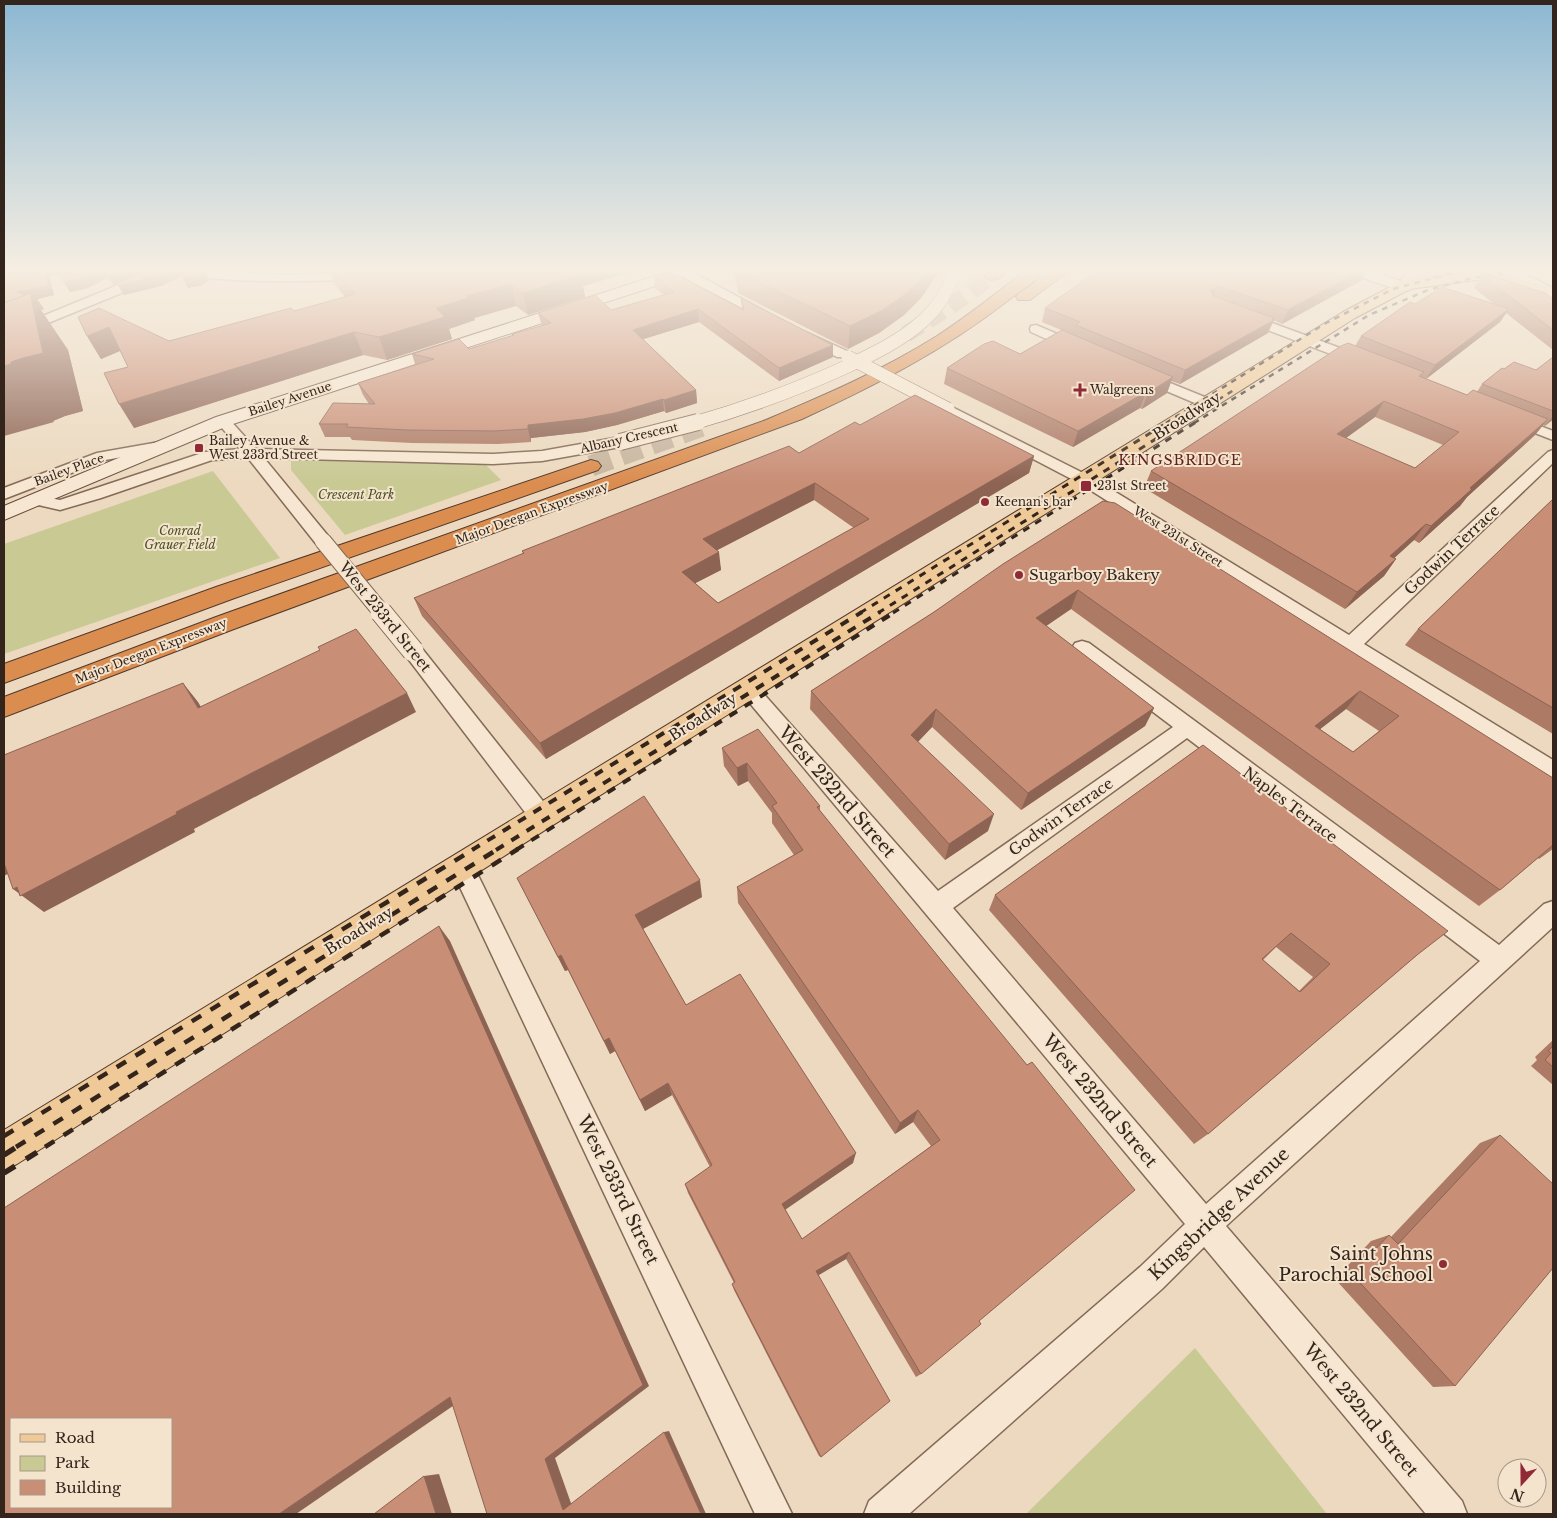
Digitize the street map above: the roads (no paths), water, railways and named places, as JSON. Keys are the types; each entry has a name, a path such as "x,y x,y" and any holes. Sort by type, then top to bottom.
{"highway":[{"name":"Major Deegan Expressway","path":"4,707 225,623 773,424 870,381 940,341"},
{"name":"Major Deegan Expressway","path":"4,674 233,590 591,466"}],"main road":[{"name":"Bailey Avenue","path":"4,514 40,501 223,421 471,341"},
{"name":"Broadway","path":"4,1151 1309,341"}],"street":[{"name":"West 231st Street","path":"816,341 1085,480 1553,771"},
{"name":"Albany Crescent","path":"252,453 493,459 542,456 620,442 677,428 754,404 809,383 856,362 895,341"},
{"path":"1062,341 1088,352"},
{"path":"1312,341 1378,367"},
{"path":"1131,370 1207,403"},
{"path":"1498,414 1553,436"},
{"name":"West 233rd Street","path":"223,421 252,453 413,651 542,817"},
{"name":"Bailey Place","path":"4,494 102,456 166,446"},
{"name":"Bailey Avenue","path":"40,501 60,504 95,495 210,455 252,453"},
{"name":"Godwin Terrace","path":"1351,645 1553,455"},
{"name":"Naples Terrace","path":"1082,648 1186,728 1498,960"},
{"name":"West 232nd Street","path":"748,689 936,906 1449,1514"},
{"name":"Godwin Terrace","path":"936,906 1186,728"},
{"name":"West 233rd Street","path":"462,866 774,1514"},
{"name":"Kingsbridge Avenue","path":"882,1514 1143,1284 1205,1225 1553,912"}],"tunnel":[{"path":"591,466 708,424"}],"railway":[{"path":"1166,423 1297,341"},
{"path":"1194,423 1327,341"},
{"path":"1181,423 1237,388"},
{"path":"860,613 1168,422"},
{"path":"878,613 1183,422"},
{"path":"893,613 1196,422"},
{"path":"472,850 862,612"},
{"path":"496,850 880,612"},
{"path":"516,850 895,612"},
{"path":"4,1136 474,849"},
{"path":"16,1147 498,849"},
{"path":"45,1147 518,849"},
{"path":"4,1155 18,1146"},
{"path":"4,1173 47,1146"}],"place":[{"name":"Walgreens","path":"1080,390"},
{"name":"Bailey Avenue & West 233rd Street","path":"199,448"},
{"name":"231st Street","path":"1086,486"},
{"name":"Keenan's bar","path":"985,502"},
{"name":"Sugarboy Bakery","path":"1019,575"},
{"name":"Saint Johns Parochial School","path":"1443,1264"}],"district":[{"name":"KINGSBRIDGE","path":"1180,460"}],"park label":[{"name":"Crescent Park","path":"356,495"},
{"name":"Conrad Grauer Field","path":"180,538"}]}
